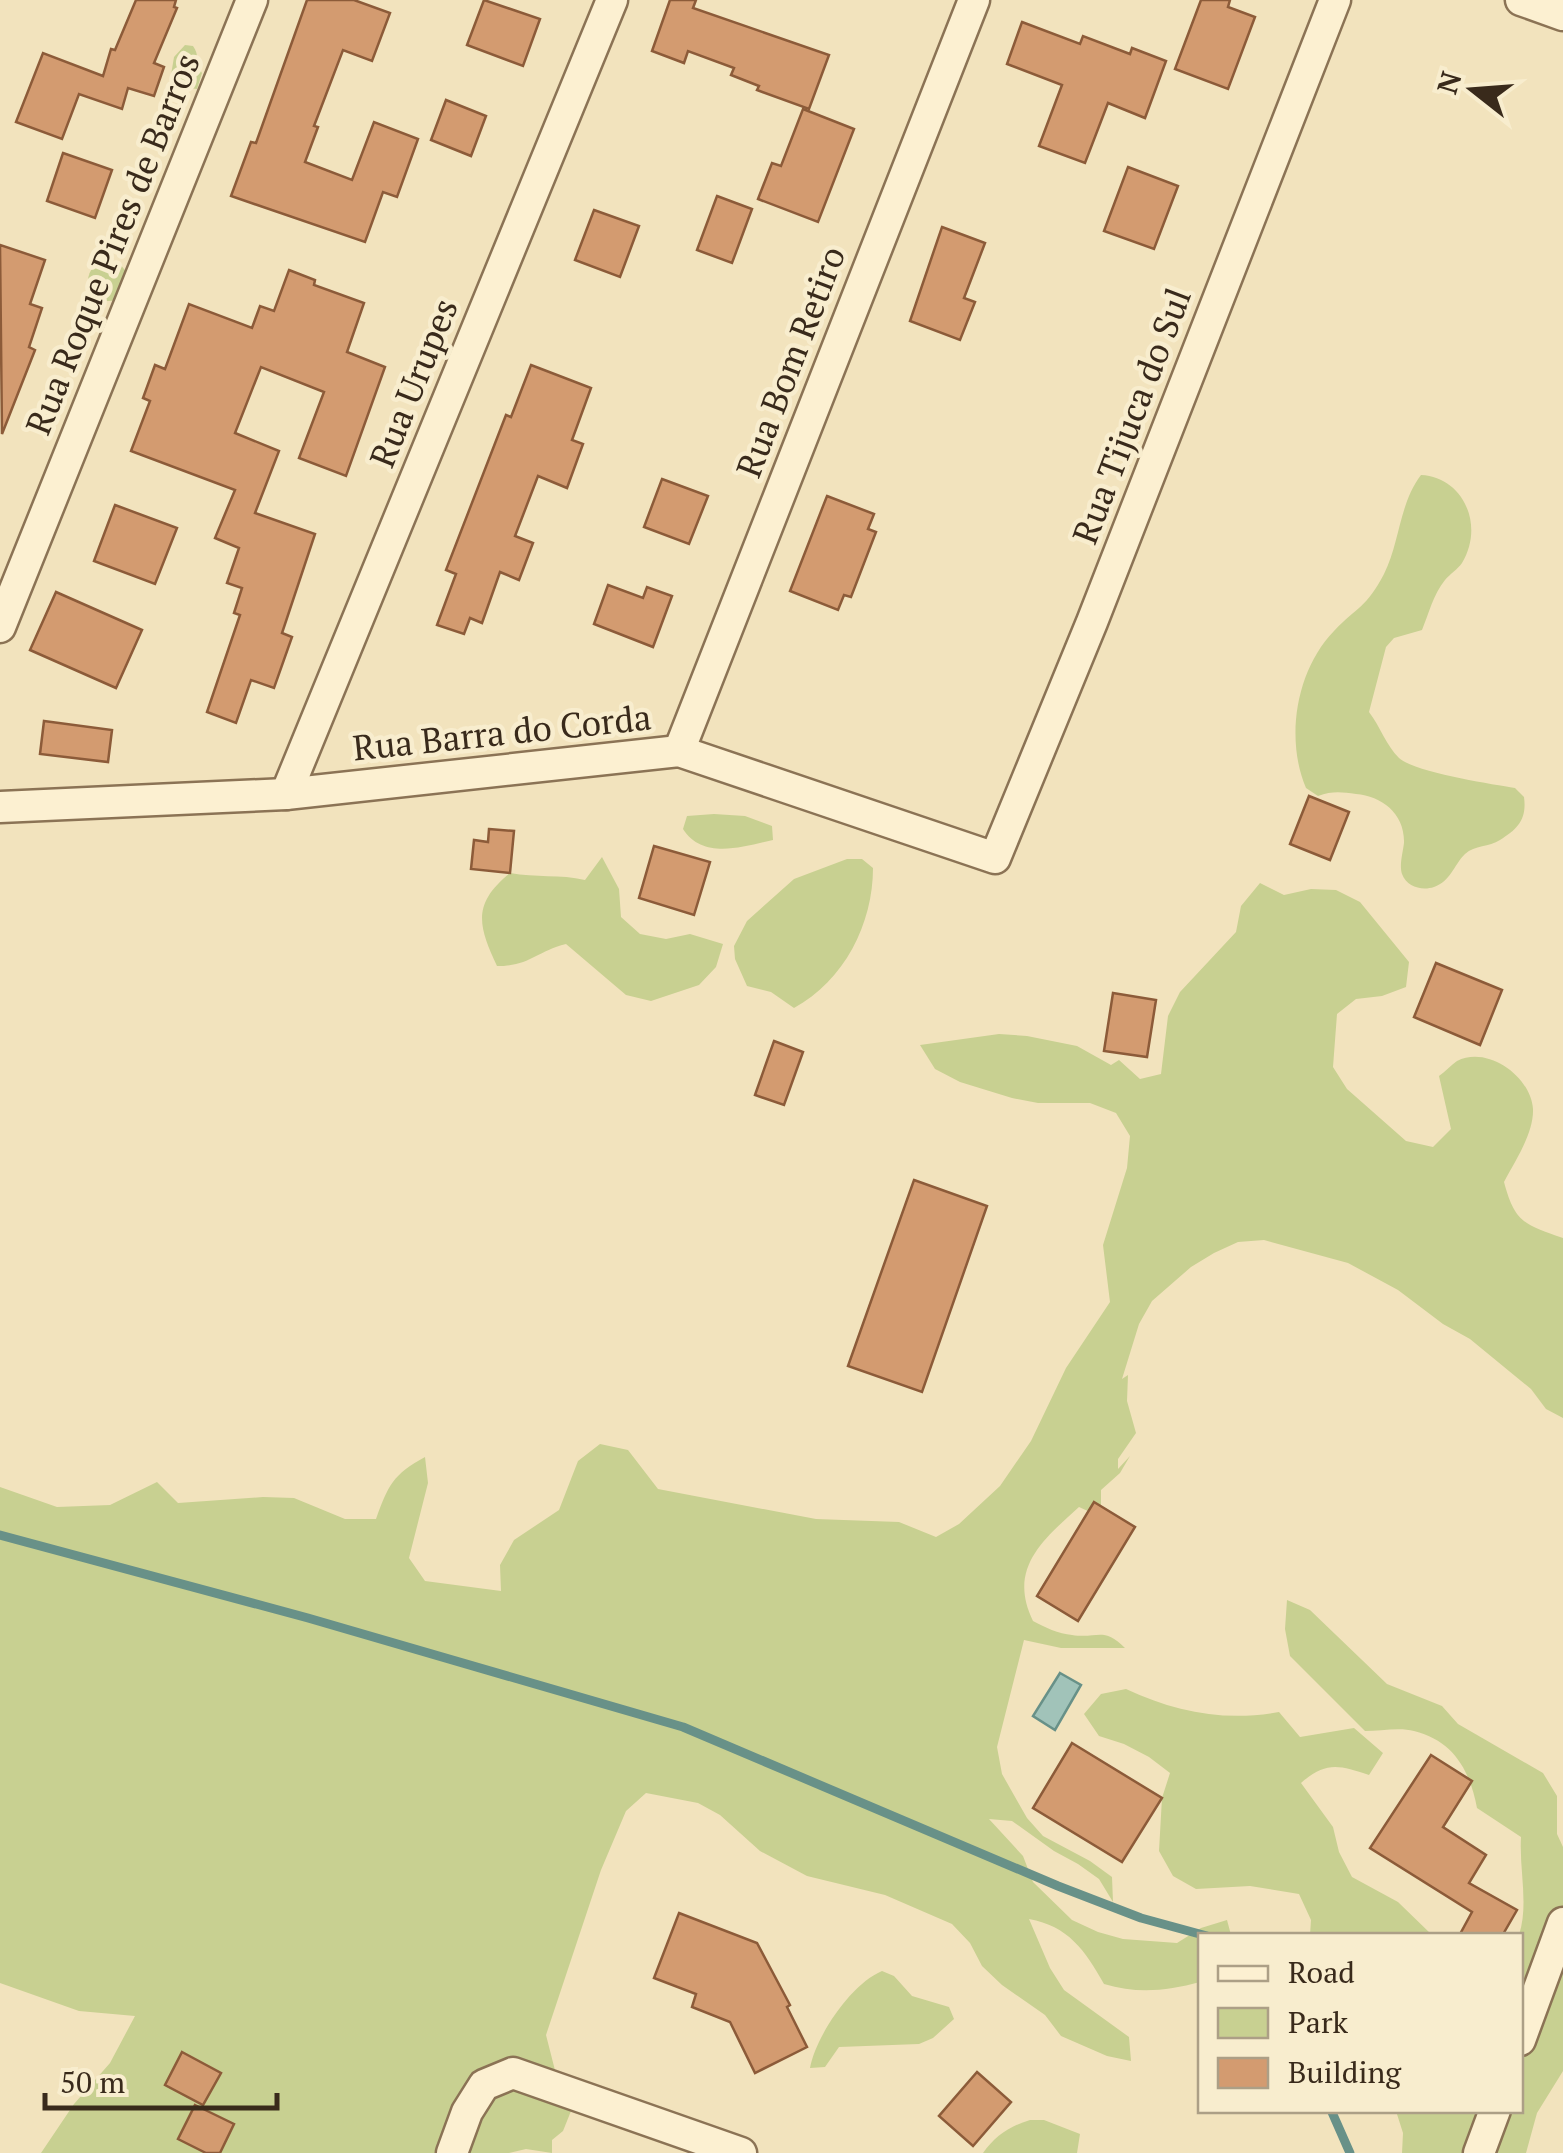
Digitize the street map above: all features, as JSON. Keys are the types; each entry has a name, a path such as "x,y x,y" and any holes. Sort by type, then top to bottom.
{"street":[{"name":"Rua Roque Pires de Barros","path":"0,626 252,0"},
{"name":"Rua Urupes","path":"286,794 612,0"},
{"name":"Rua Bom Retiro","path":"679,751 974,0"},
{"name":"Rua Tijuca do Sul","path":"995,858 1107,585 1335,0"},
{"path":"1522,0 1563,15"},
{"name":"Rua Barra do Corda","path":"0,807 286,794 679,751 995,858"},
{"path":"1523,2032 1563,1923"},
{"path":"452,2153 467,2112 484,2085 513,2072 741,2153"},
{"path":"1479,2153 1494,2113"}],"green space":[{"path":"185,45 195,49 202,73 197,89 182,87 171,75 174,57"},
{"path":"108,261 122,267 128,281 122,295 108,301 94,295 88,281 94,267"},
{"path":"1421,475 1448,484 1466,506 1470,519 1469,548 1462,563 1437,592 1422,630 1394,638 1386,647 1369,712 1394,753 1407,763 1454,777 1515,788 1524,797 1525,805 1520,823 1512,832 1469,851 1444,881 1425,888 1411,885 1402,874 1403,833 1390,808 1366,795 1337,792 1318,796 1306,788 1296,748 1298,706 1311,665 1334,631 1378,585 1408,498"},
{"path":"687,816 745,816 772,826 773,840 736,848 712,848 691,839 683,829"},
{"path":"602,857 619,889 621,917 640,934 666,939 690,934 723,944 716,967 699,985 651,1001 626,995 566,944 517,964 497,966 482,916 489,895 498,884 510,873 585,880"},
{"path":"847,859 862,859 873,868 872,889 861,930 841,967 812,997 794,1008 771,992 747,986 735,959 734,946 747,921 794,879"},
{"path":"1260,883 1284,895 1311,889 1336,890 1360,902 1409,962 1406,987 1382,996 1356,999 1337,1014 1333,1067 1347,1089 1406,1141 1433,1147 1451,1129 1439,1076 1457,1061 1482,1057 1494,1061 1525,1086 1533,1109 1530,1128 1504,1182 1512,1206 1523,1220 1563,1238 1563,1418 1546,1409 1531,1389 1470,1339 1398,1290 1348,1263 1264,1240 1238,1242 1191,1267 1152,1301 1139,1324 1122,1379 1128,1375 1127,1401 1136,1433 1118,1459 1118,1469 1130,1456 1120,1473 1101,1490 1101,1517 1079,1507 1042,1543 1027,1570 1024,1585 1033,1621 1067,1634 1105,1635 1125,1648 1061,1648 1024,1640 997,1747 1002,1774 1027,1818 1043,1836 1112,1877 1113,1902 1099,1879 1078,1864 1012,1821 989,1819 1023,1856 1033,1882 1072,1920 1098,1932 1123,1939 1177,1943 1201,1928 1227,1920 1230,1933 1198,1933 1198,1982 1140,1990 1104,1984 1074,1941 1054,1927 1029,1919 1064,1990 1129,2037 1131,2061 1107,2056 1061,2036 1045,2015 982,1966 970,1943 952,1924 885,1895 807,1876 760,1851 720,1815 698,1803 646,1793 626,1811 601,1870 546,2035 559,2086 571,2111 563,2131 552,2140 552,2153 526,2149 509,2153 41,2153 74,2104 110,2063 135,2016 79,2011 0,1983 0,1487 57,1507 110,1505 157,1482 178,1503 294,1498 345,1519 376,1519 393,1482 425,1457 428,1483 409,1558 425,1581 501,1591 500,1565 514,1540 559,1510 578,1461 600,1444 628,1450 658,1489 816,1519 899,1522 936,1537 959,1524 1000,1486 1031,1441 1066,1368 1110,1302 1103,1245 1127,1168 1130,1136 1116,1113 1090,1103 1038,1103 960,1082 935,1069 920,1045 999,1034 1027,1036 1077,1046 1111,1065 1119,1060 1140,1079 1161,1074 1168,1016 1180,992 1236,932 1241,906"},
{"path":"1287,1600 1310,1610 1387,1684 1442,1706 1458,1724 1543,1773 1557,1796 1557,1834 1563,1847 1563,2071 1537,2113 1526,2153 1402,2153 1403,2133 1397,2113 1523,2113 1521,1837 1477,1808 1465,1770 1440,1742 1408,1730 1365,1731 1290,1656 1285,1629"},
{"path":"1126,1689 1163,1704 1220,1715 1279,1712 1300,1737 1354,1728 1383,1753 1369,1775 1333,1767 1318,1771 1301,1783 1333,1827 1339,1852 1352,1877 1398,1902 1430,1933 1310,1933 1311,1920 1299,1894 1250,1886 1196,1889 1173,1876 1159,1851 1162,1798 1170,1773 1149,1757 1099,1736 1084,1714 1101,1694"},
{"path":"882,1971 894,1976 912,1996 949,2007 954,2019 933,2038 919,2044 839,2047 825,2067 810,2068 819,2041 837,2012 859,1987"},
{"path":"1030,2120 1044,2120 1080,2134 1077,2153 983,2153 1004,2132"}],"water":[{"path":"1060,1673 1081,1685 1055,1730 1033,1716"}],"building":[{"path":"136,0 176,0 177,8 154,63 164,67 154,96 128,88 122,109 79,94 62,139 16,122 43,53 103,76 111,49 115,50"},
{"path":"307,0 354,0 390,13 372,61 343,50 314,126 318,127 305,162 352,180 374,122 418,139 397,197 383,192 365,242 231,196 251,142 256,143"},
{"path":"484,0 540,19 523,66 467,45"},
{"path":"670,0 696,0 693,8 829,55 809,109 757,90 759,86 731,75 734,68 688,51 684,63 652,51"},
{"path":"1201,0 1230,0 1228,7 1255,17 1228,89 1175,69"},
{"path":"1022,22 1080,44 1083,36 1130,54 1132,48 1166,61 1145,118 1108,103 1085,163 1039,146 1062,85 1007,64"},
{"path":"446,100 486,116 471,156 431,140"},
{"path":"803,109 854,129 818,222 758,199 772,163 781,166"},
{"path":"63,153 112,170 95,218 47,201"},
{"path":"1128,167 1178,186 1154,249 1104,231"},
{"path":"717,196 752,209 732,263 697,250"},
{"path":"594,210 639,226 620,277 575,260"},
{"path":"942,227 985,243 964,298 975,302 960,340 910,321"},
{"path":"0,245 45,260 30,304 42,308 29,347 35,350 2,434"},
{"path":"289,270 315,280 314,285 364,303 347,352 385,367 346,476 299,458 324,392 261,367 235,433 279,451 255,513 315,534 282,633 292,637 274,688 251,680 236,723 207,712 240,615 234,613 242,588 227,583 239,548 215,538 235,490 131,451 150,401 143,398 155,365 165,369 189,304 252,328 260,306 274,311"},
{"path":"531,365 591,388 572,440 583,444 567,488 538,476 515,536 533,543 519,580 500,572 482,623 470,618 464,634 437,625 456,574 446,570 506,415 511,417"},
{"path":"662,479 708,496 689,544 644,527"},
{"path":"827,496 874,514 868,529 876,532 851,597 844,595 838,610 790,591"},
{"path":"115,505 177,528 155,584 94,561"},
{"path":"608,585 643,598 647,587 672,596 653,647 594,624"},
{"path":"56,592 142,630 116,688 30,650"},
{"path":"44,721 112,730 108,762 40,754"},
{"path":"1309,796 1349,812 1330,860 1290,844"},
{"path":"489,829 514,831 510,873 471,869 474,840 488,842"},
{"path":"654,846 710,862 694,915 639,898"},
{"path":"1436,963 1502,990 1480,1045 1414,1017"},
{"path":"1113,993 1156,1000 1147,1057 1104,1051"},
{"path":"774,1041 803,1052 784,1105 755,1095"},
{"path":"914,1180 987,1206 922,1392 848,1366"},
{"path":"1094,1502 1135,1527 1078,1621 1037,1596"},
{"path":"1072,1743 1162,1798 1122,1862 1033,1808"},
{"path":"1431,1755 1472,1781 1443,1827 1486,1855 1469,1883 1517,1910 1504,1933 1461,1933 1472,1912 1370,1848"},
{"path":"679,1913 757,1943 807,2047 755,2073 730,2022 692,2007 696,1994 654,1978"},
{"path":"182,2052 221,2073 203,2105 165,2085"},
{"path":"977,2072 1011,2102 973,2146 939,2116"},
{"path":"195,2105 234,2124 220,2153 206,2153 178,2139"}],"waterway":[{"path":"0,1535 308,1618 683,1727 1058,1886 1141,1918 1198,1934"},
{"path":"1332,2113 1350,2153"}]}
